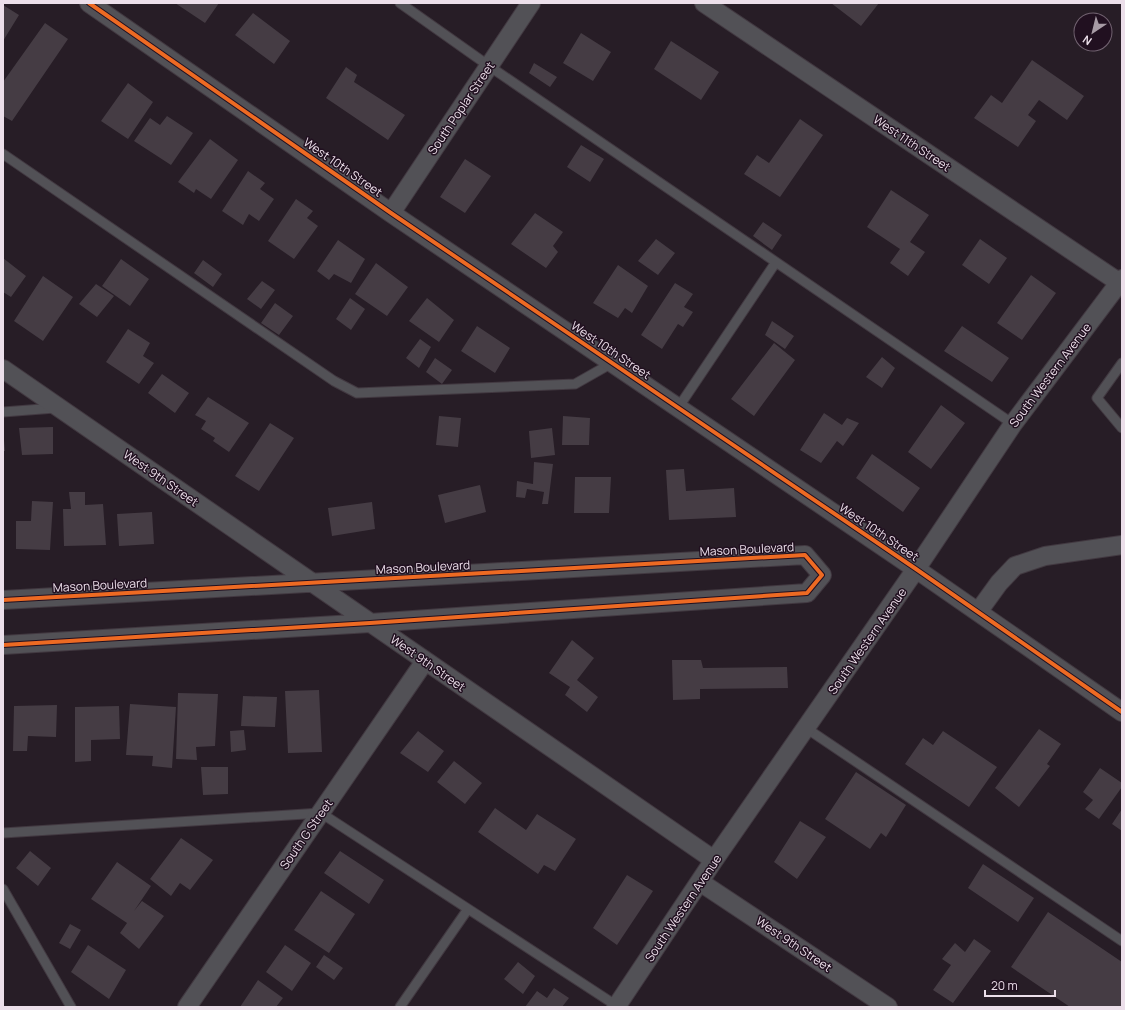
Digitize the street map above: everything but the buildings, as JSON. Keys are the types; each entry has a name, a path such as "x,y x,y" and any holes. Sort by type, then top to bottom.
{"street":[{"name":"South Poplar Street","path":"391,213 531,3"},
{"name":"West 11th Street","path":"704,3 1121,281"},
{"name":"West 10th Street","path":"101,6 391,213 978,612 1122,712"},
{"name":"South Western Avenue","path":"616,1007 714,860 916,570 1013,424 1121,281"},
{"name":"West 9th Street","path":"3,368 714,860"},
{"path":"978,612 999,583 1015,566 1045,556 1122,545"},
{"name":"Mason Boulevard","path":"3,600 805,555 822,575 807,593 370,623 3,645"},
{"name":"South G Street","path":"187,1007 426,661"},
{"name":"West 9th Street","path":"700,882 888,1007"}],"lane":[{"path":"400,3 489,66 1013,424"},
{"path":"3,154 334,381 357,393 575,384 612,363"},
{"path":"678,408 776,262"},
{"path":"1122,363 1097,398 1122,428"},
{"path":"3,412 60,408"},
{"path":"806,728 1122,941"},
{"path":"3,833 321,813 616,1007"},
{"path":"3,889 71,1007"},
{"path":"400,1007 468,909"}],"cycle path":[{"path":"89,3 391,213 916,569 1122,712"},
{"path":"3,600 805,555 822,575 807,593 370,623 3,645"}]}
